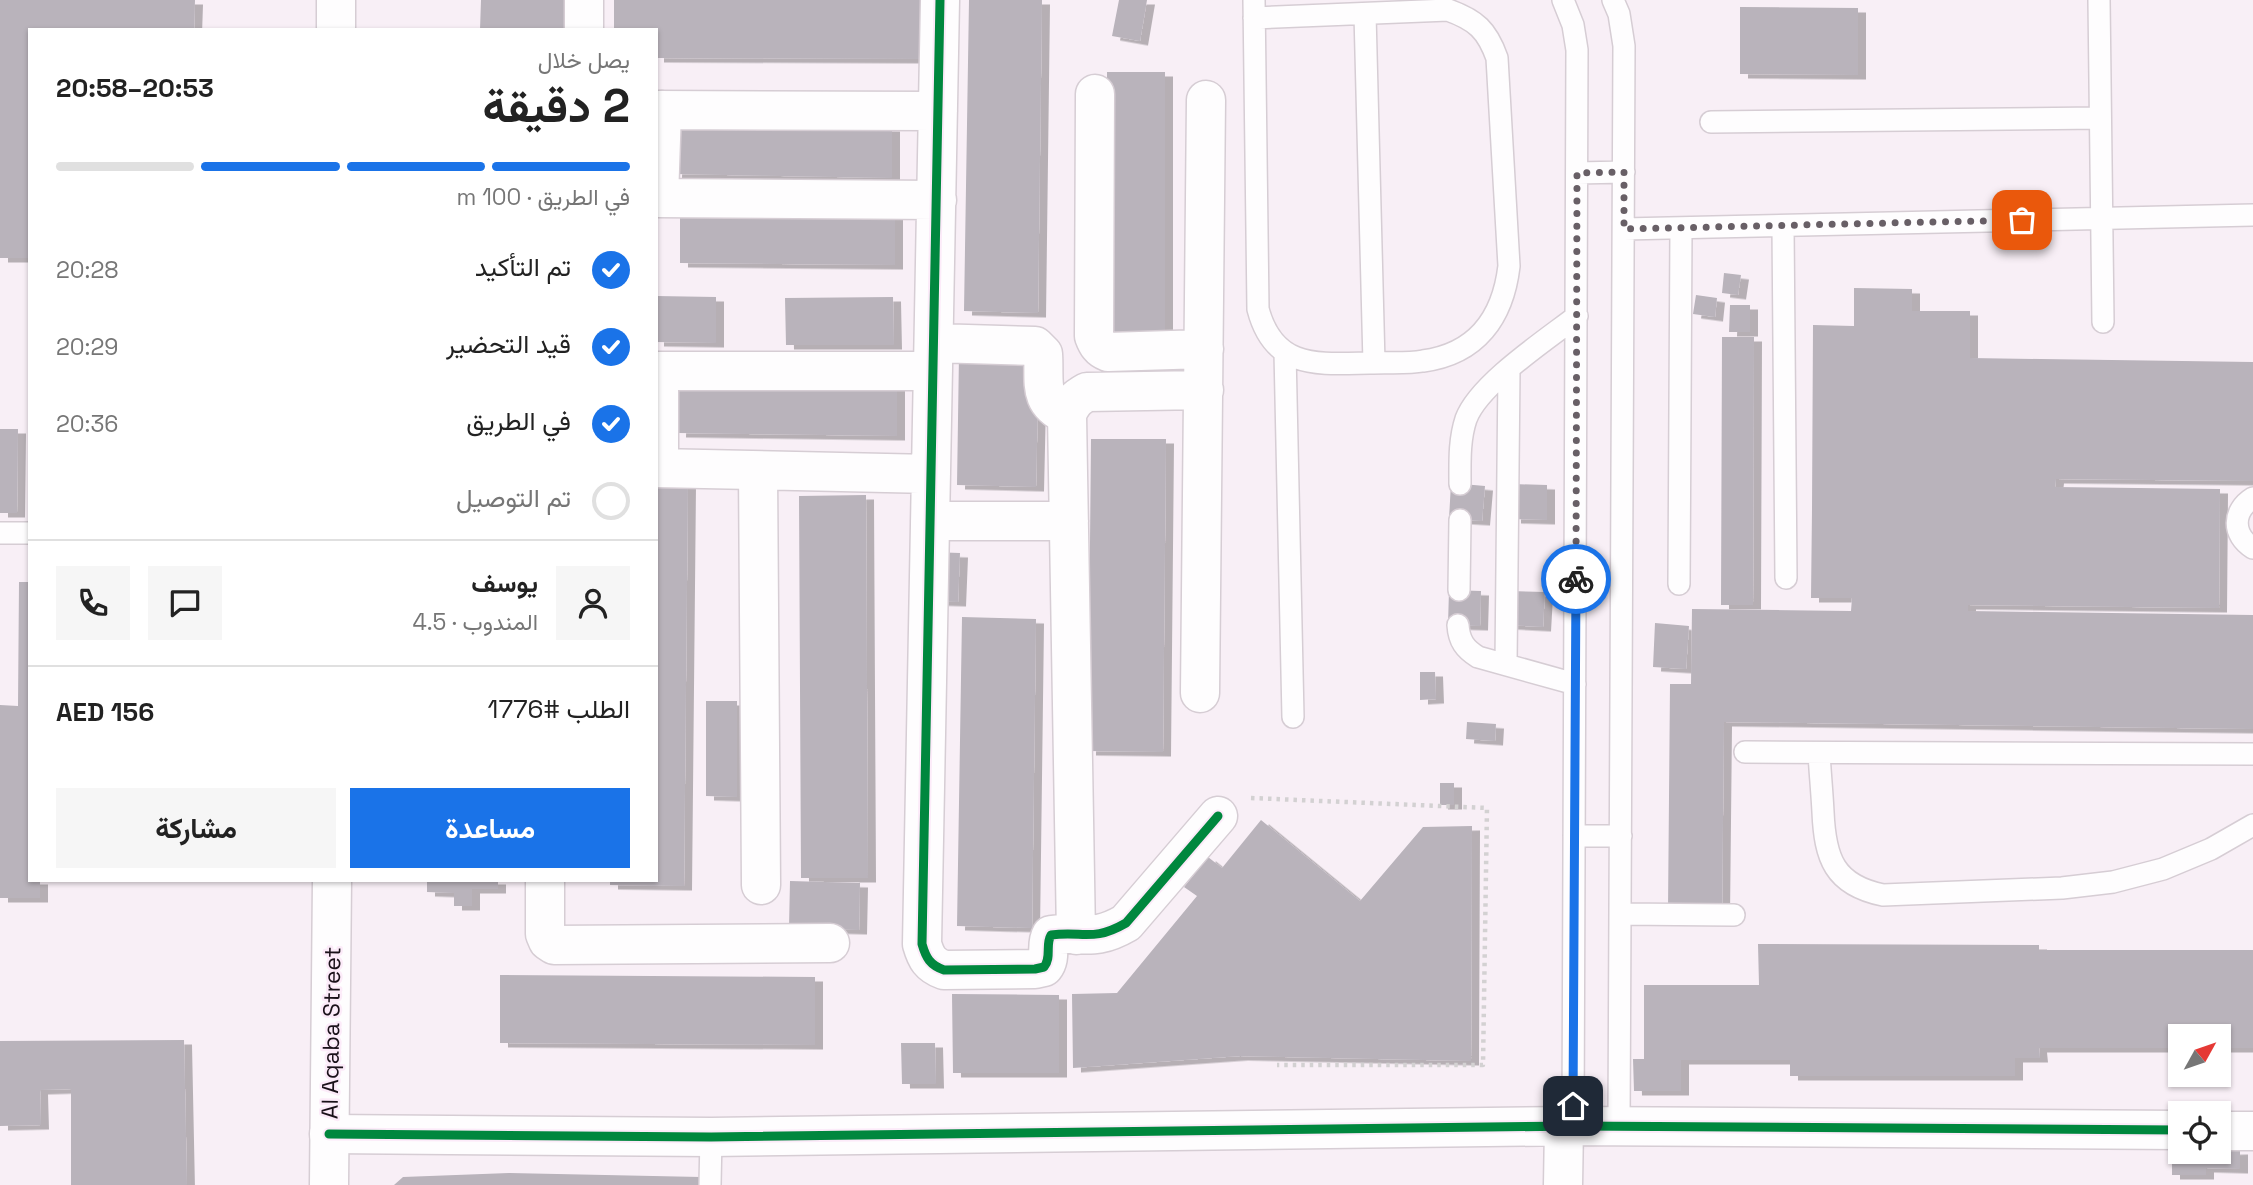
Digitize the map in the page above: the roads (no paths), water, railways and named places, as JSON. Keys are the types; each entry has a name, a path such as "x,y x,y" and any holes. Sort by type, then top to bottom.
{"street":[{"path":"336,0 336,28"},
{"path":"583,28 584,0"},
{"path":"940,0 922,944 925,956 933,965 944,970 1040,969 1048,959 1048,940 1051,935 1093,936 1111,932 1126,923 1217,816"},
{"path":"1095,94 1096,342 1108,352 1204,349"},
{"path":"1200,693 1206,100"},
{"path":"937,200 658,198 659,110 938,111"},
{"path":"658,371 933,357 1035,346 1043,354 1044,385 1049,403 1055,410 1068,415"},
{"path":"1076,935 1069,521 1070,405 1077,397 1087,392 1204,390"},
{"path":"658,468 931,474"},
{"path":"758,471 761,885"},
{"path":"930,521 1069,521"},
{"name":"Al Aqaba Street","path":"329,1185 332,882"},
{"path":"545,882 545,934 554,946 830,943"},
{"path":"1563,1185 1569,1126"},
{"path":"329,1134 711,1137 1569,1126 2168,1130"},
{"path":"2231,1131 2253,1131"}],"lane":[{"path":"1563,0 1573,25 1577,50 1574,836 1569,1126"},
{"path":"1613,0 1619,14 1624,46 1619,1126"},
{"path":"2099,0 2103,321"},
{"path":"1254,9 1365,14 1448,10 1466,16 1481,28 1491,42 1497,58 1509,266 1506,290 1498,312 1484,331 1466,346 1446,356 1423,362 1319,365 1301,361 1285,352 1262,326 1258,309 1254,9"},
{"path":"1365,14 1374,363"},
{"path":"1711,122 2101,118"},
{"path":"1577,173 1624,172"},
{"path":"1624,229 2253,215"},
{"path":"1783,226 1786,578"},
{"path":"1679,584 1682,228"},
{"path":"1460,484 1461,449 1467,417 1474,403 1487,388 1577,316"},
{"path":"1285,352 1293,717"},
{"path":"1506,664 1509,370"},
{"path":"2253,498 2243,505 2236,524 2245,543 2253,548"},
{"path":"1459,590 1460,520"},
{"path":"0,533 28,533"},
{"path":"1458,625 1459,636 1469,652 1478,657 1575,684"},
{"path":"1745,752 2253,754"},
{"path":"1819,752 1827,853 1836,869 1849,882 1865,891 1883,895 2062,888 2113,882 2163,869 2211,849 2253,825"},
{"path":"1574,836 1621,836"},
{"path":"1620,914 1734,915"},
{"path":"710,1185 711,1137"}]}
